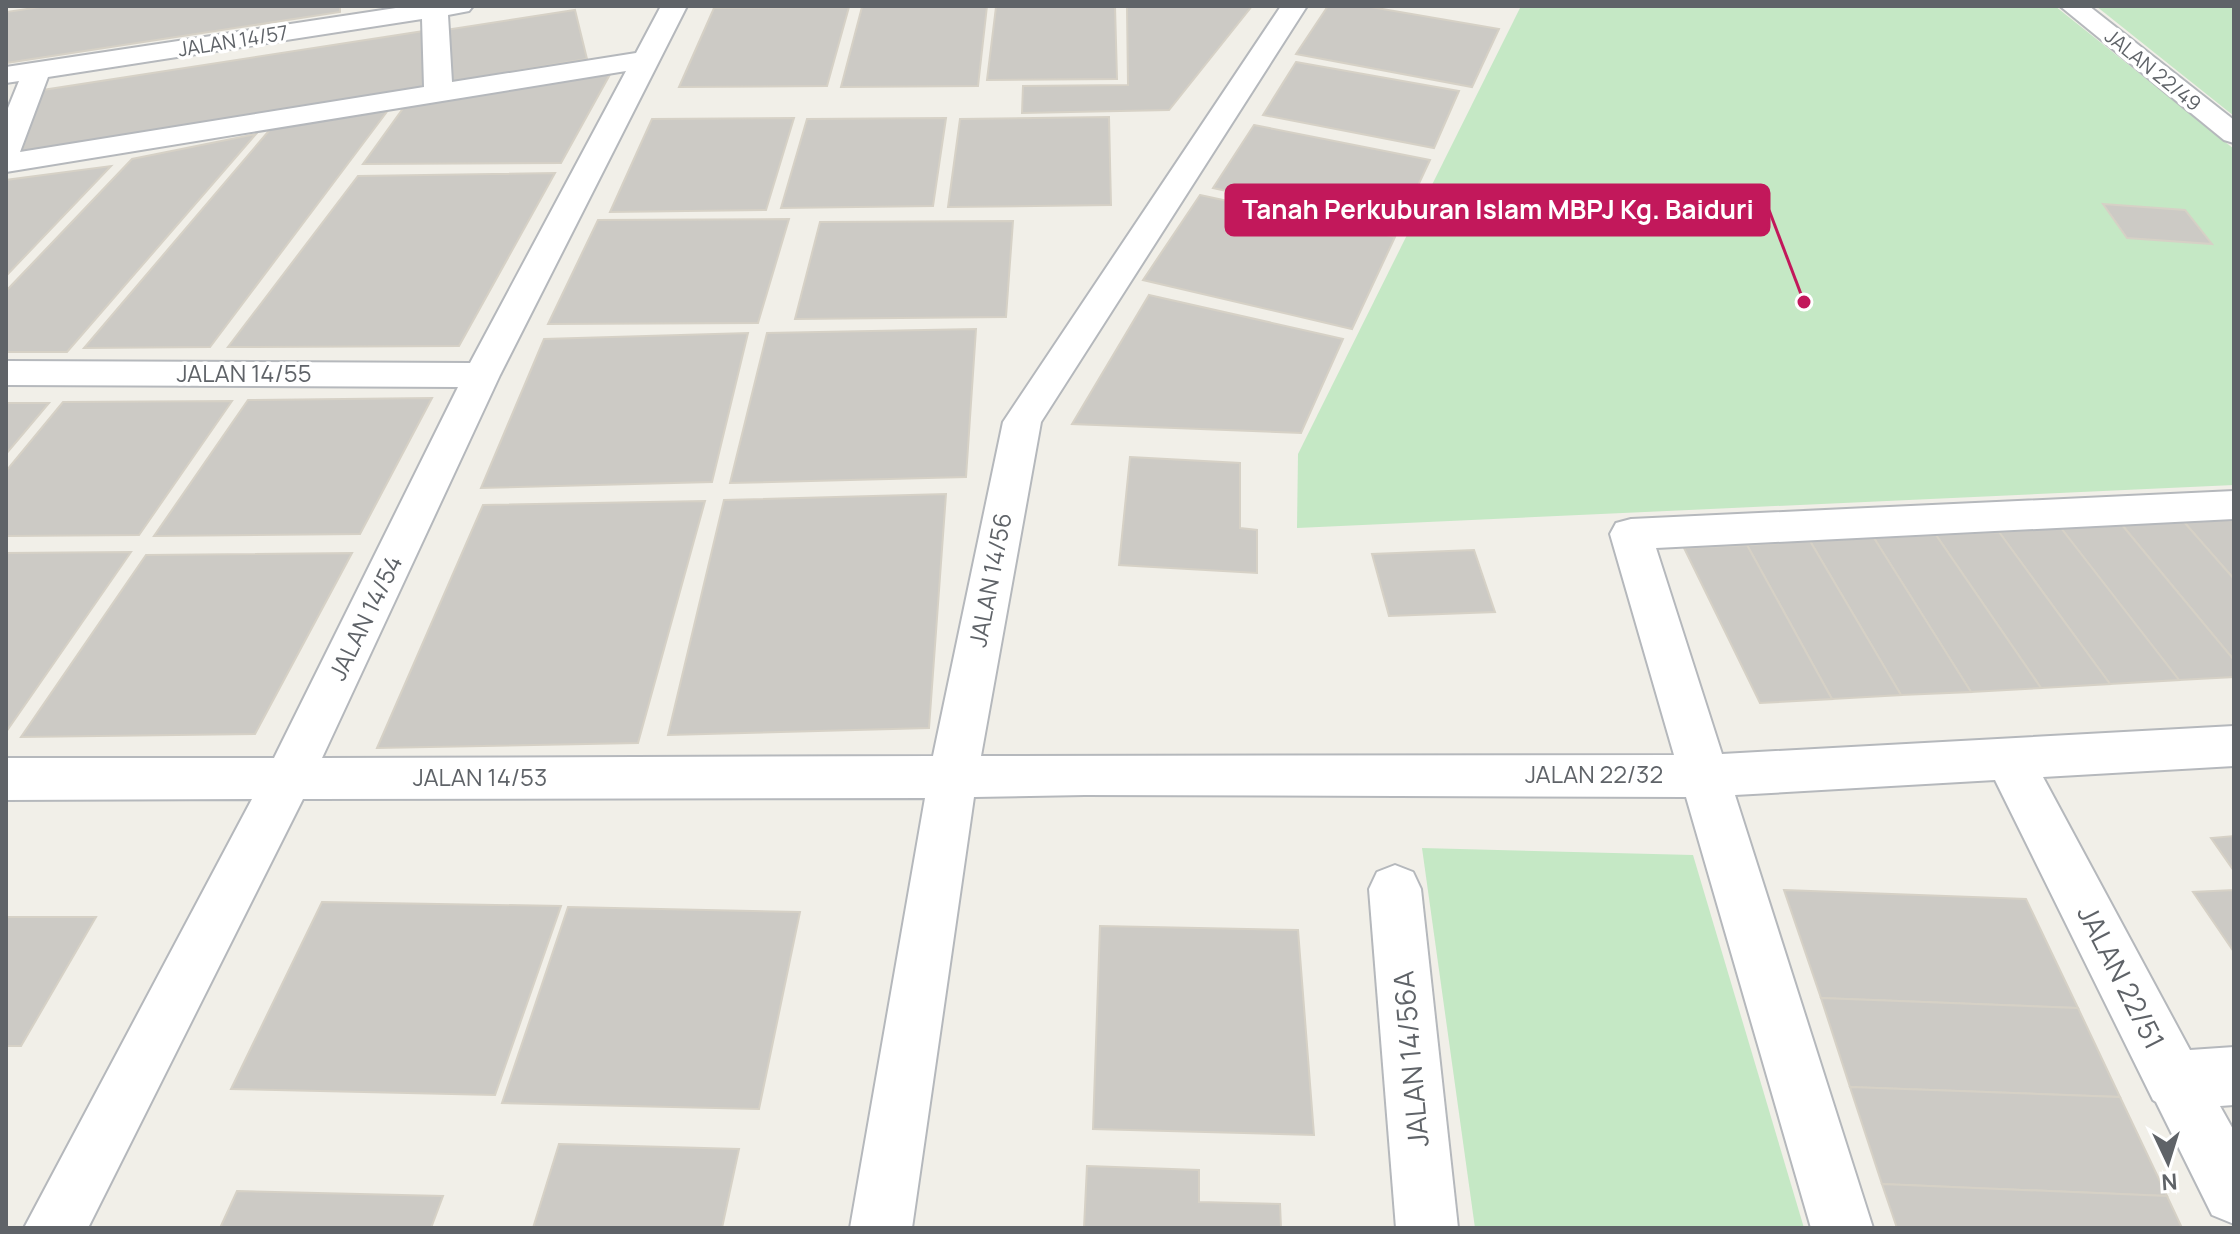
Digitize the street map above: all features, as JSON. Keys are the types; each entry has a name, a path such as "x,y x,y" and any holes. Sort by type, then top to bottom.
{"street":[{"name":"JALAN 14/54","path":"55,1228 288,779 482,375 674,6"},
{"name":"JALAN 14/56","path":"881,1228 953,777 1022,422 1294,6"},
{"name":"JALAN 22/49","path":"2073,6 2234,134"},
{"path":"438,93 447,8"},
{"name":"JALAN 14/57","path":"6,75 349,14 447,8"},
{"path":"6,163 649,59"},
{"path":"6,150 37,70"},
{"name":"JALAN 14/55","path":"6,373 482,375"},
{"path":"1842,1228 1631,534 2234,505"},
{"name":"JALAN 22/32","path":"953,777 1085,774 1704,776 2234,746"},
{"name":"JALAN 22/51","path":"2009,759 2234,1193"},
{"name":"JALAN 14/53","path":"6,779 953,777"},
{"name":"JALAN 14/56A","path":"1395,889 1427,1228"},
{"path":"2173,1080 2234,1076"}],"green space":[{"path":"1521,6 2055,6 2234,149 2234,485 1297,528 1298,454"},
{"path":"2096,6 2234,6 2234,116"},
{"path":"1422,848 1693,855 1804,1228 1475,1228"}],"building":[{"path":"47,6 340,6 340,12 6,63 6,12"},
{"path":"987,6 978,86 841,87 862,7"},
{"path":"1115,6 1117,79 987,80 996,7"},
{"path":"1127,6 1252,6 1169,110 1022,113 1023,86 1128,85"},
{"path":"1328,6 1365,6 1499,29 1472,87 1296,54"},
{"path":"849,7 827,86 679,87 714,8"},
{"path":"575,10 587,59 450,82 445,30"},
{"path":"424,31 427,88 20,156 43,90"},
{"path":"1296,62 1459,91 1434,148 1263,115"},
{"path":"613,69 561,163 363,164 407,103"},
{"path":"389,109 210,347 84,348 273,126"},
{"path":"1109,117 1111,205 948,207 960,119"},
{"path":"794,118 766,210 610,212 652,119"},
{"path":"946,118 933,206 781,208 807,119"},
{"path":"1254,125 1430,160 1398,228 1213,188"},
{"path":"256,134 67,352 6,352 6,291 132,159"},
{"path":"111,166 6,276 6,180"},
{"path":"555,173 459,346 228,347 358,176"},
{"path":"1200,195 1395,237 1352,329 1143,280"},
{"path":"2103,204 2185,210 2212,244 2127,238"},
{"path":"789,219 758,323 548,324 598,220"},
{"path":"1013,221 1006,317 795,319 820,222"},
{"path":"1149,295 1343,339 1301,433 1072,424"},
{"path":"976,329 966,477 730,483 767,333"},
{"path":"748,333 712,482 481,488 544,339"},
{"path":"432,398 360,534 154,536 248,400"},
{"path":"232,401 139,535 6,536 6,471 63,402"},
{"path":"6,403 49,403 6,454"},
{"path":"1130,457 1240,463 1240,528 1257,530 1257,573 1119,565"},
{"path":"946,494 929,728 668,735 724,500"},
{"path":"705,501 638,743 377,748 483,505"},
{"path":"2234,520 2234,579 2184,522"},
{"path":"2184,522 2234,579 2234,660 2122,525"},
{"path":"2122,525 2234,660 2234,677 2179,680 2061,528"},
{"path":"2061,528 2179,680 2110,684 1999,532"},
{"path":"1999,532 2110,684 2041,688 1936,535"},
{"path":"1936,535 2041,688 1971,692 1874,538"},
{"path":"1874,538 1971,692 1901,695 1810,541"},
{"path":"1810,541 1901,695 1832,699 1747,545"},
{"path":"1747,545 1832,699 1760,703 1684,548"},
{"path":"1474,550 1495,612 1389,616 1372,554"},
{"path":"131,552 6,732 6,553"},
{"path":"352,553 255,734 21,737 146,555"},
{"path":"2234,836 2234,871 2211,838"},
{"path":"1784,890 2026,899 2078,1008 1821,998"},
{"path":"2234,890 2234,952 2193,892"},
{"path":"322,902 561,906 495,1095 231,1089"},
{"path":"568,907 800,912 759,1109 502,1103"},
{"path":"6,917 96,917 21,1046 6,1046"},
{"path":"1100,926 1298,930 1314,1135 1093,1129"},
{"path":"1821,998 2078,1008 2120,1097 1850,1087"},
{"path":"1850,1087 2120,1097 2167,1196 1882,1184"},
{"path":"559,1144 739,1149 722,1228 533,1228"},
{"path":"1087,1166 1199,1170 1199,1202 1280,1204 1281,1228 1084,1228"},
{"path":"1882,1184 2167,1196 2182,1228 1897,1228"},
{"path":"237,1191 443,1196 431,1228 220,1228"}],"place":[{"name":"Tanah Perkuburan Islam MBPJ Kg. Baiduri","path":"1804,302"}]}
